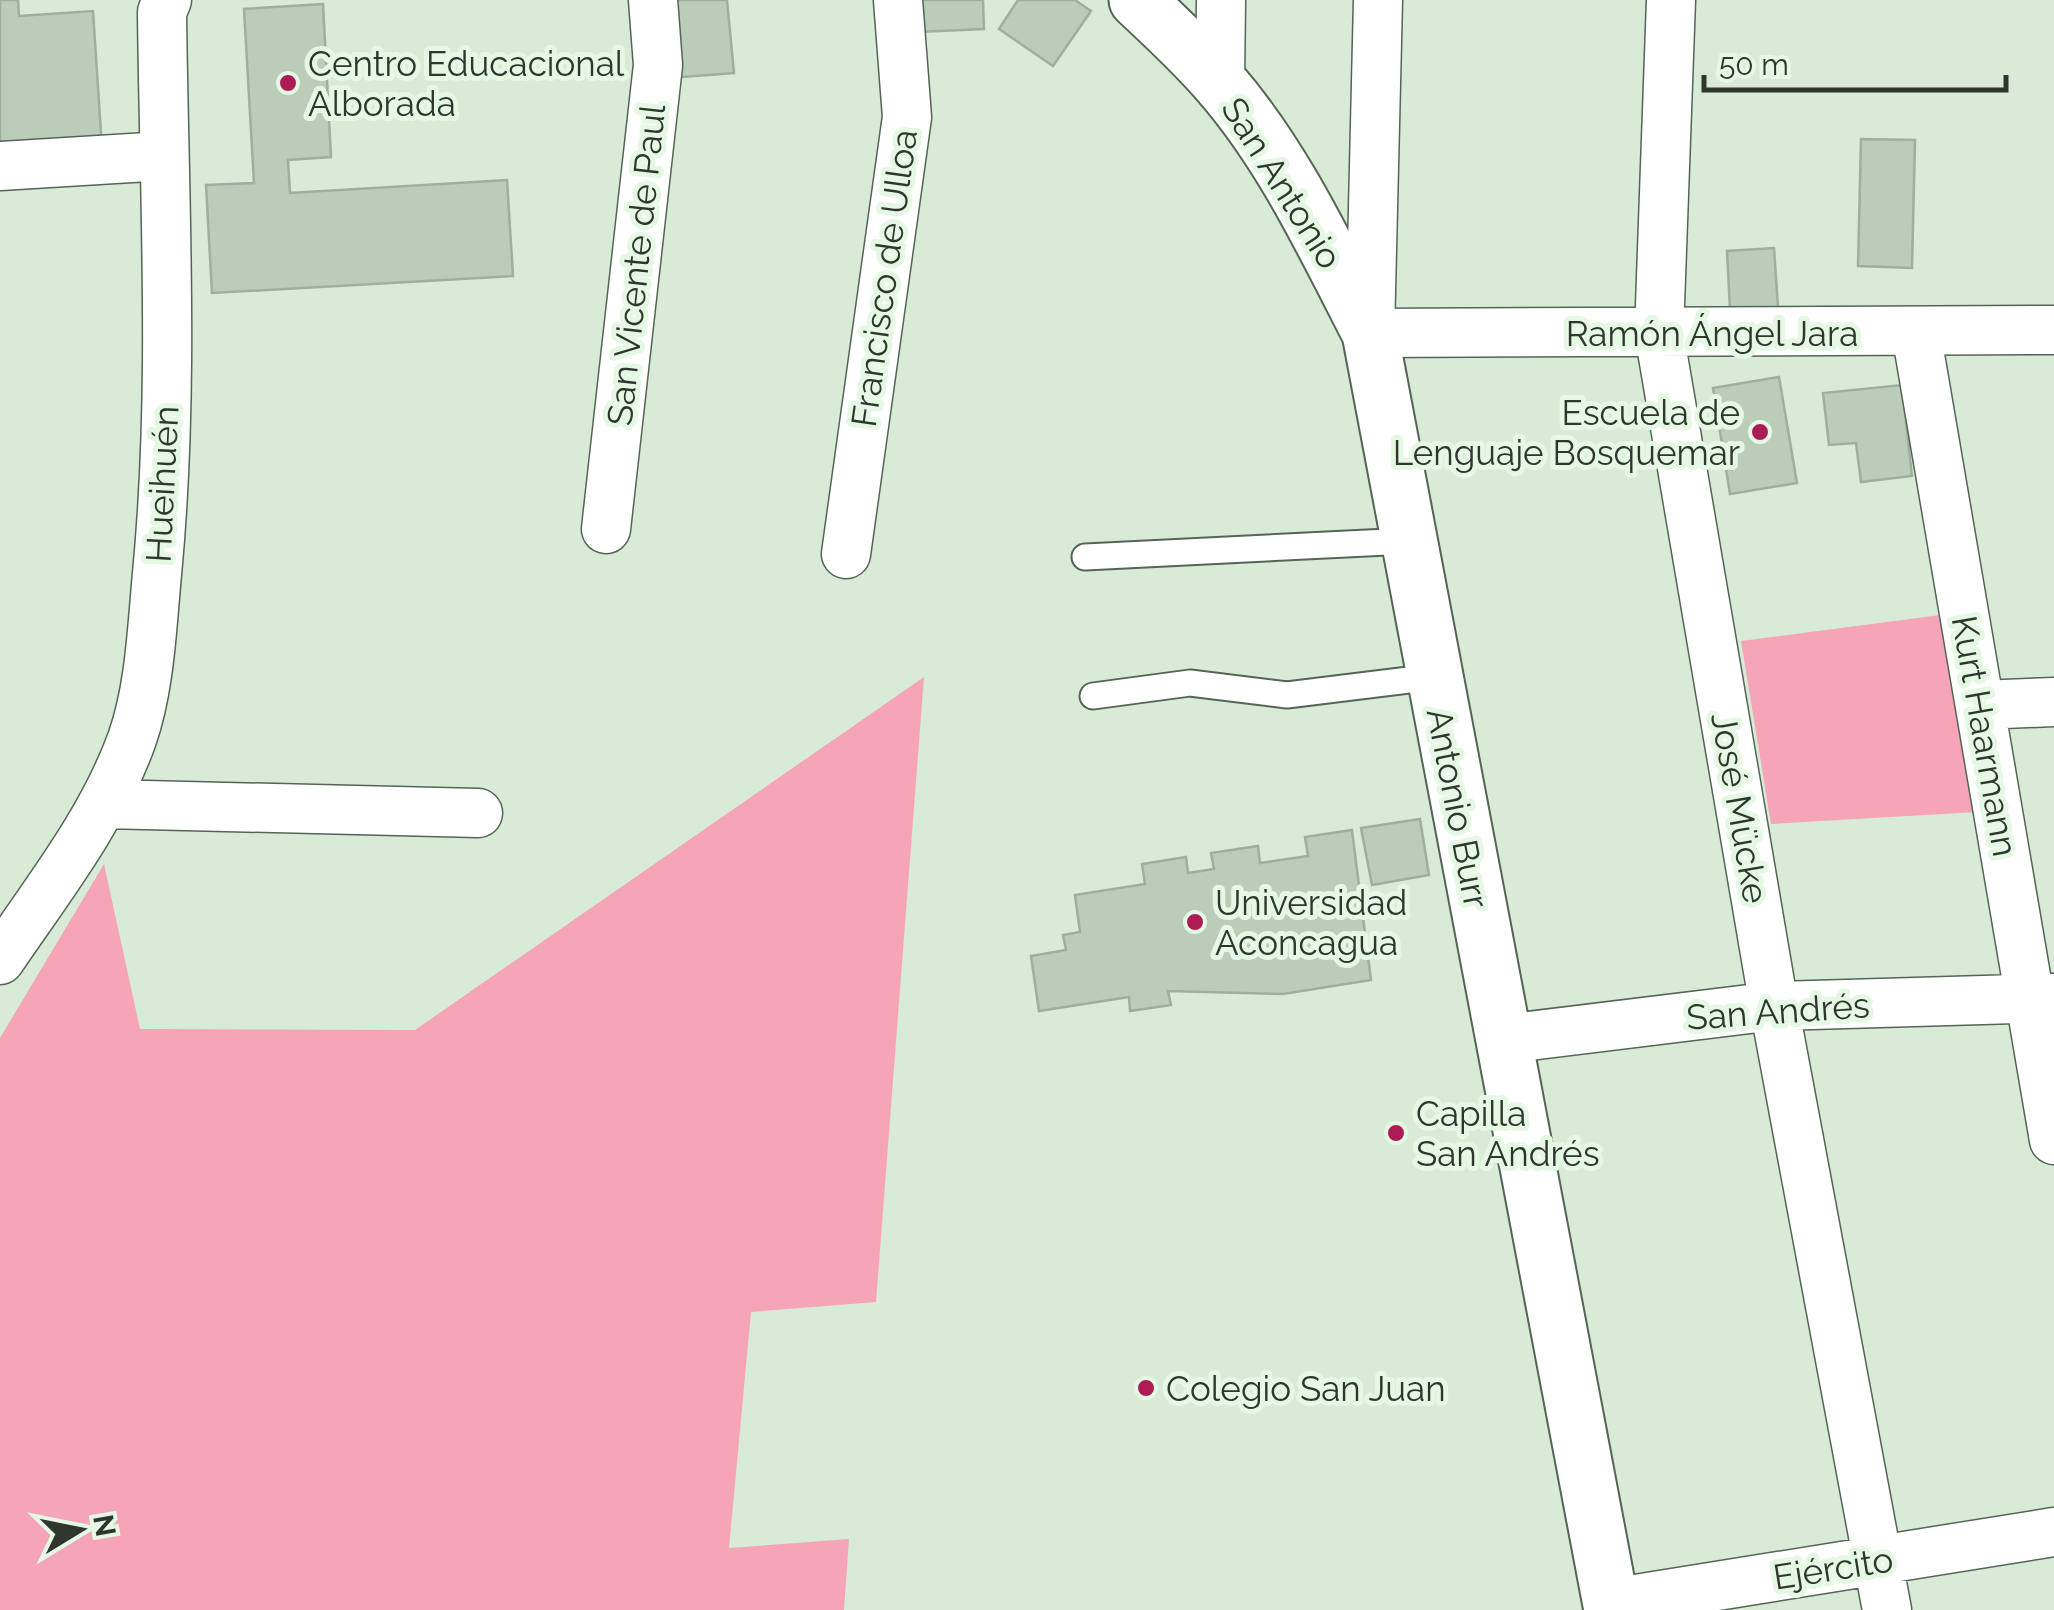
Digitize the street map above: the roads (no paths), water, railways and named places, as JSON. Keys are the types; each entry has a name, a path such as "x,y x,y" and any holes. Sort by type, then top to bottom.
{"street":[{"name":"Hueihuén","path":"0,960 105,804 133,735 152,636 164,510 162,12 166,0"},
{"name":"San Vicente de Paul","path":"606,529 658,65 652,0"},
{"name":"Francisco de Ulloa","path":"846,554 907,116 898,0"},
{"name":"San Antonio","path":"1137,0 1220,83 1312,222 1370,334"},
{"path":"1220,83 1221,0"},
{"name":"Antonio Burr","path":"1378,0 1370,334 1612,1607"},
{"name":"José Mücke","path":"1670,0 1659,334 1774,1006 1887,1610"},
{"path":"0,166 164,156"},
{"name":"Ramón Ángel Jara","path":"1370,334 2054,330"},
{"name":"Kurt Haarmann","path":"1916,332 1980,704 2042,998 2054,1140"},
{"path":"1980,704 2054,702"},
{"path":"105,804 478,813"},
{"name":"San Andrés","path":"1504,1040 1774,1006 2042,998"},
{"name":"Ejército","path":"1612,1607 2054,1532"}],"lane":[{"path":"1085,557 1408,541"},
{"path":"1093,696 1190,683 1287,694 1433,678"}],"place":[{"name":"Centro Educacional Alborada","path":"288,83"},
{"name":"Escuela de Lenguaje Bosquemar","path":"1760,432"},
{"name":"Universidad Aconcagua","path":"1195,922"},
{"name":"Capilla San Andrés","path":"1396,1133"},
{"name":"Colegio San Juan","path":"1146,1388"}]}
